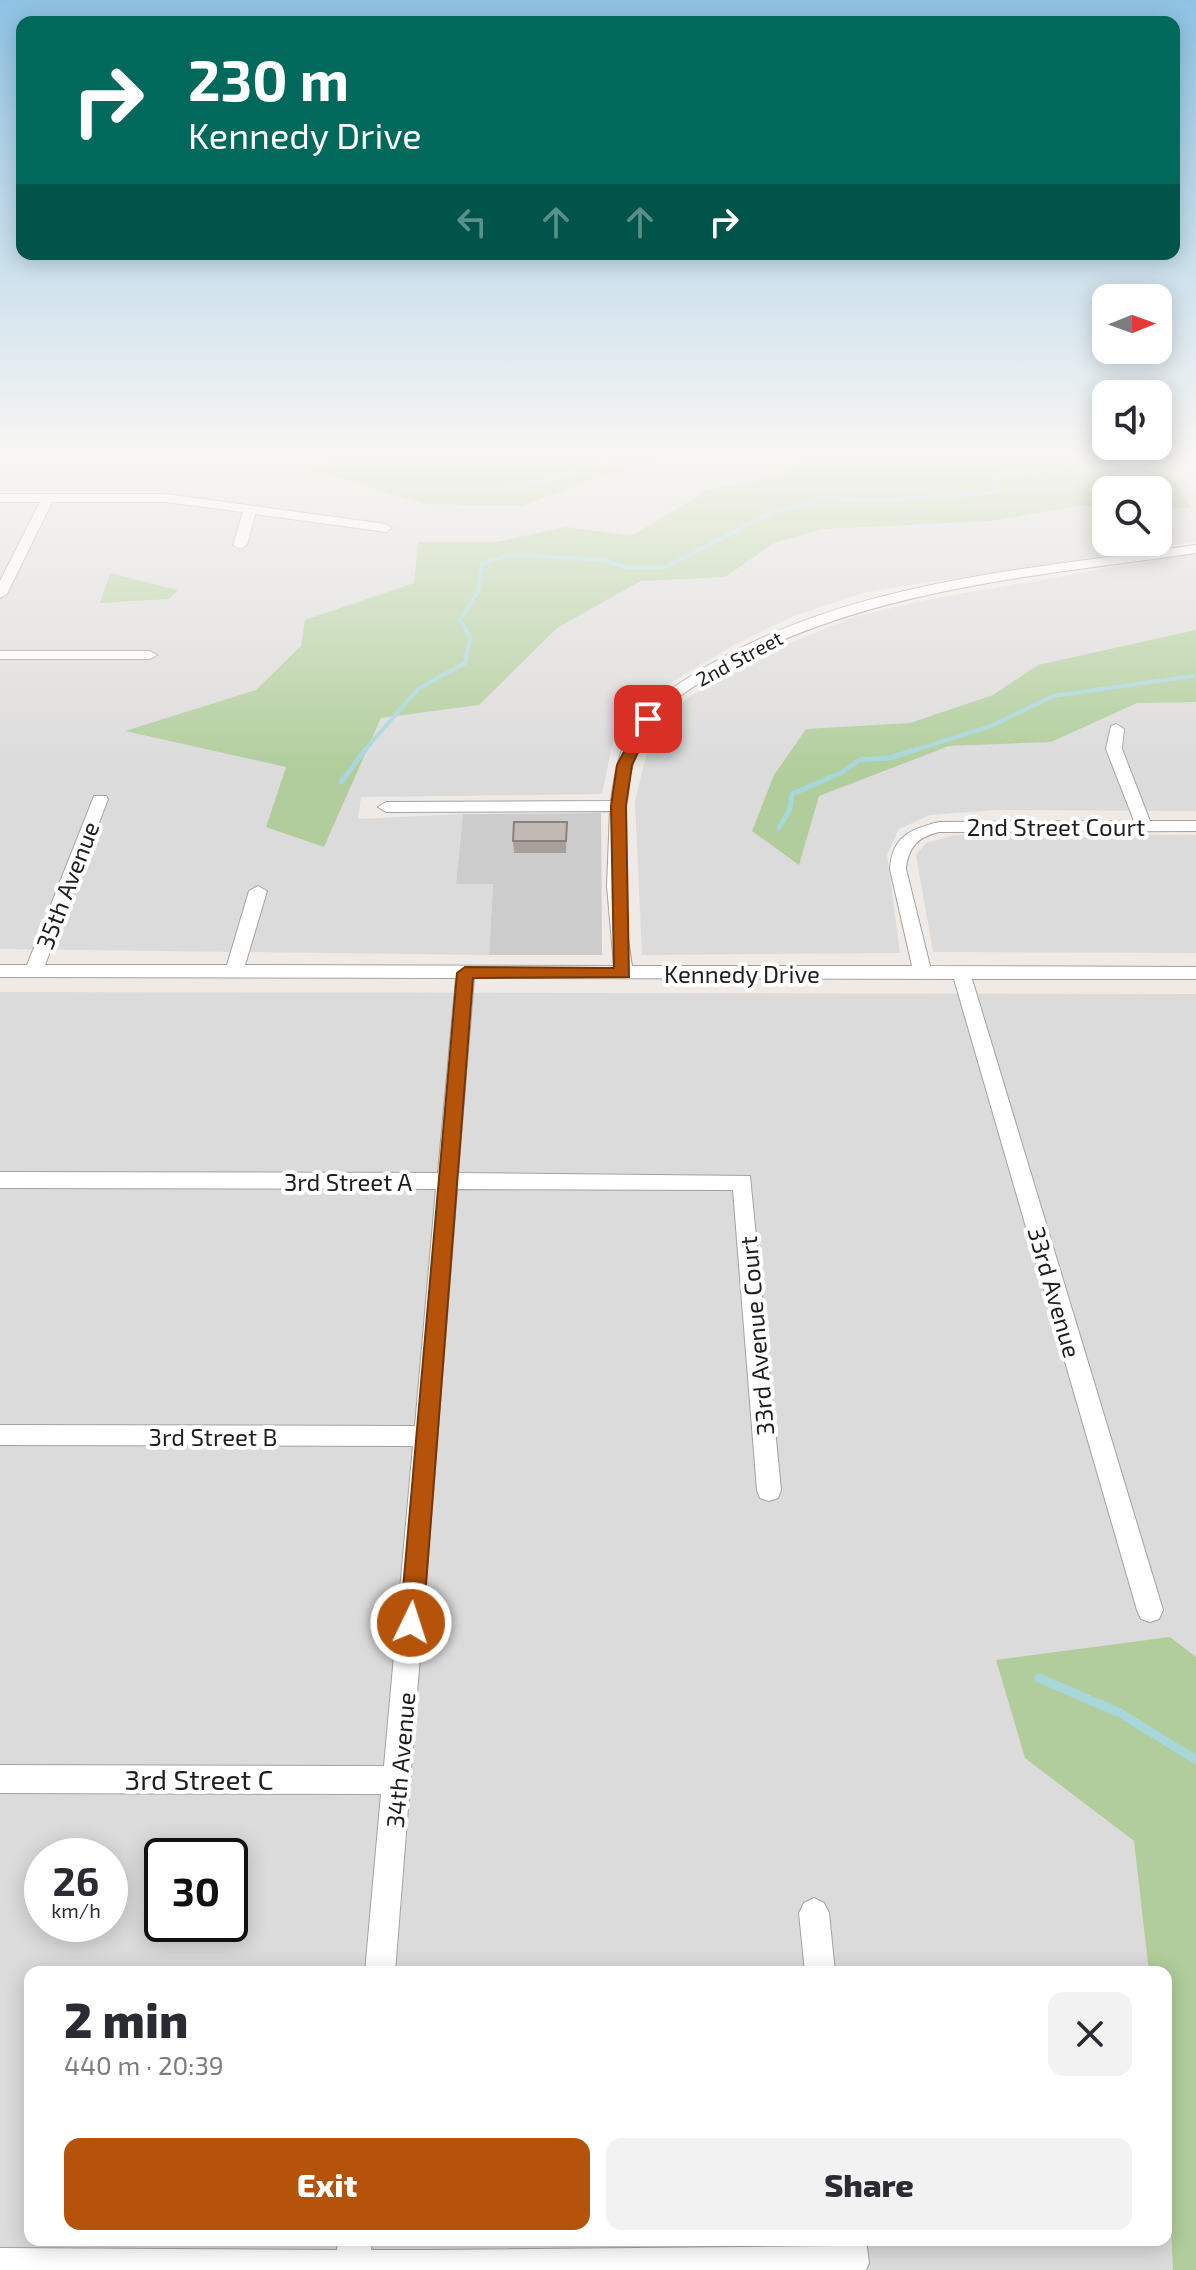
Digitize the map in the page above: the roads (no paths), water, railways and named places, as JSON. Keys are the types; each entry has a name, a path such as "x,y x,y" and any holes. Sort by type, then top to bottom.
{"street":[{"path":"0,594 17,560"},
{"name":"2nd Street","path":"619,806 631,746 662,703 728,659 790,631 862,606 931,590 1125,560"},
{"path":"0,655 150,655"},
{"path":"1116,729 1114,749 1144,826"},
{"name":"35th Avenue","path":"34,971 100,799"},
{"path":"386,807 619,806 620,953 624,973"},
{"name":"2nd Street Court","path":"923,973 898,869 903,845 916,833 964,826 1196,826"},
{"path":"234,973 258,891"},
{"name":"Kennedy Drive","path":"0,971 1196,973"},
{"name":"34th Avenue","path":"381,1966 465,973"},
{"name":"33rd Avenue","path":"961,973 1150,1610"},
{"name":"3rd Street A","path":"0,1180 743,1182"},
{"name":"33rd Avenue Court","path":"743,1182 769,1490"},
{"name":"3rd Street B","path":"0,1435 427,1436"},
{"name":"3rd Street C","path":"0,1779 398,1780"},
{"path":"814,1913 819,1966"},
{"path":"0,2265 850,2251"}],"waterway":[{"path":"364,751 418,689 465,663 470,638 460,620 478,592 482,564 494,560"},
{"path":"603,560 628,568 664,568 680,560"},
{"path":"912,751 991,726 1053,696 1193,676"},
{"path":"341,782 366,749"},
{"path":"779,828 790,809 792,794 841,773 860,760 890,758 918,749"},
{"path":"1039,1678 1120,1713 1196,1760"}]}
